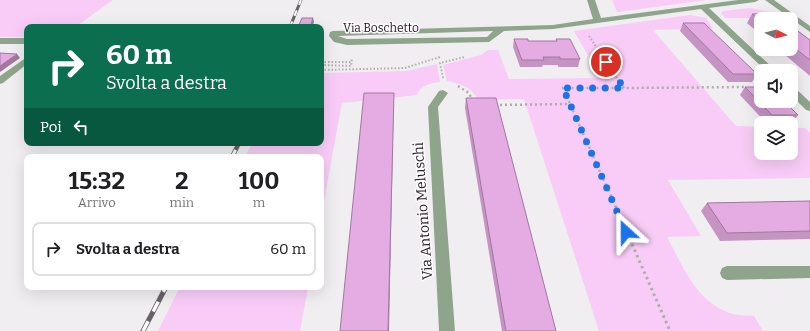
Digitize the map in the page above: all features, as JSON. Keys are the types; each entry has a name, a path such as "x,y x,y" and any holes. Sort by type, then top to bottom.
{"street":[{"path":"591,0 598,21"},
{"name":"Via Boschetto","path":"489,39 355,42 334,39 334,34 501,29 580,24 755,0"},
{"path":"769,0 810,30"},
{"path":"703,7 764,64"},
{"path":"489,39 501,29"},
{"path":"0,41 24,41"},
{"path":"0,81 24,62"},
{"name":"Via Antonio Meluschi","path":"444,88 433,107 447,331"},
{"path":"798,97 810,108"},
{"path":"727,273 810,272"}],"path":[{"path":"580,24 624,88"},
{"path":"444,88 440,63 475,54 483,49 482,45 489,39"},
{"path":"324,65 351,66 355,42"},
{"path":"324,70 405,68 442,56"},
{"path":"324,62 351,62"},
{"path":"457,85 466,90 471,97 472,105"},
{"path":"670,331 563,88 753,87"},
{"path":"495,105 570,104"}],"shaded area":[{"path":"0,0 113,0 79,24 24,24 24,37 0,37"},
{"path":"612,0 707,0 617,12"},
{"path":"750,8 770,12 754,12 754,18 725,18 721,13 723,11"},
{"path":"690,15 706,18 713,28 653,30 736,126 754,127 754,160 798,160 798,128 805,128 810,133 810,178 668,180 701,236 667,237 692,283 710,302 720,309 733,314 754,316 763,331 599,331 524,99 478,100 469,89 447,81 443,65 481,55 488,50 498,50 509,79 601,78 574,31"},
{"path":"437,64 440,82 423,87 417,95 342,103 324,201 324,154 246,154 250,146 324,146 324,73 406,71"},
{"path":"178,290 307,290 300,331 158,331"}],"building":[{"path":"302,18 313,18 311,24 299,24"},
{"path":"683,23 704,23 754,71 754,74 733,74"},
{"path":"798,31 810,40 810,60 798,51"},
{"path":"514,39 528,39 528,41 557,41 556,39 570,39 580,59 543,57 544,60 522,60"},
{"path":"0,53 17,54 0,66"},
{"path":"745,87 754,87 754,96"},
{"path":"364,93 394,93 388,331 340,331"},
{"path":"466,98 496,98 556,331 506,331"},
{"path":"765,108 791,108 798,115 772,115"},
{"path":"810,201 810,231 727,233 707,203"}],"railway":[{"path":"291,24 301,0"},
{"path":"234,154 238,146"},
{"path":"143,331 164,290"}],"route":[{"path":"606,62 624,88 563,88 626,232"}]}
